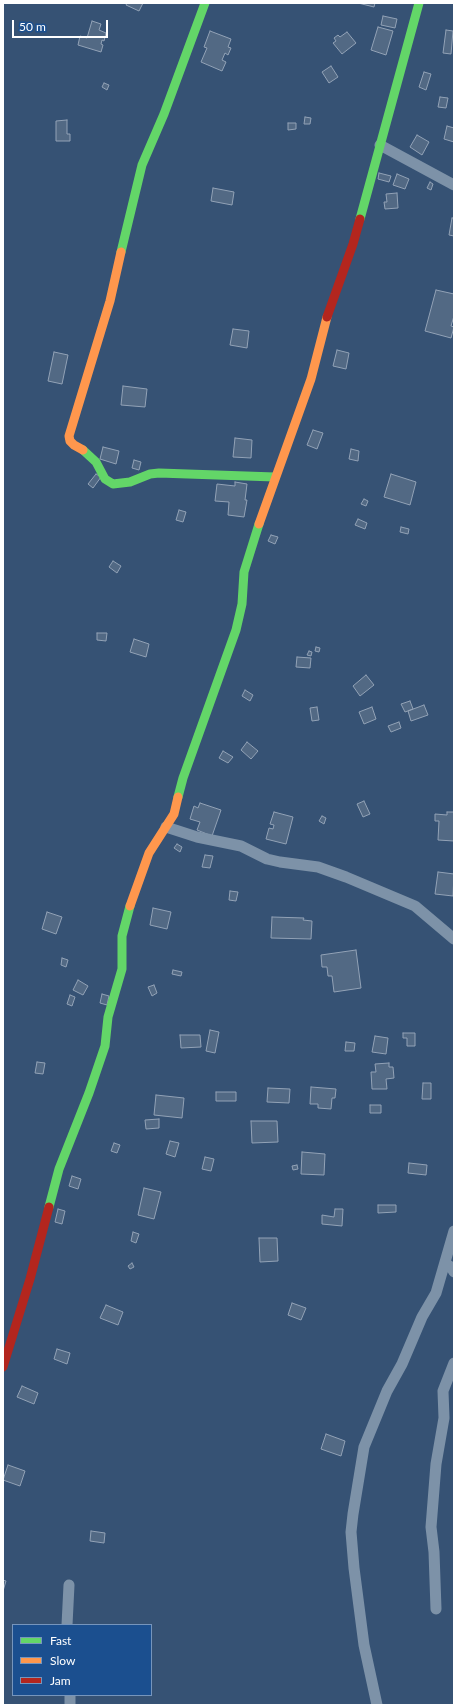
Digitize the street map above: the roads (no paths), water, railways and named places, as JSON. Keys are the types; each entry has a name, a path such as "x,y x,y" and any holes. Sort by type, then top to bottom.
{"street":[{"path":"205,3 164,114 142,165 110,301 69,436 70,441 88,453 96,462 105,479 113,484 130,482 150,474 159,473 275,477"},
{"path":"3,1367 32,1272 59,1169 89,1093 105,1046 108,1017 122,969 122,936 129,908 149,853 174,814 183,778 236,630 242,604 244,572 248,556 311,379 328,314 353,244 419,3"},
{"path":"380,145 454,184"},
{"path":"166,827 197,837 240,846 267,859 318,867 352,880 415,906 454,939"},
{"path":"377,1705 364,1645 354,1568 351,1532 353,1514 364,1447 387,1391 402,1364 422,1317 436,1293 454,1231"},
{"path":"445,1263 454,1272"},
{"path":"436,1609 432,1527 436,1464 444,1418 443,1392 454,1363"},
{"path":"67,1624 69,1585"}]}
